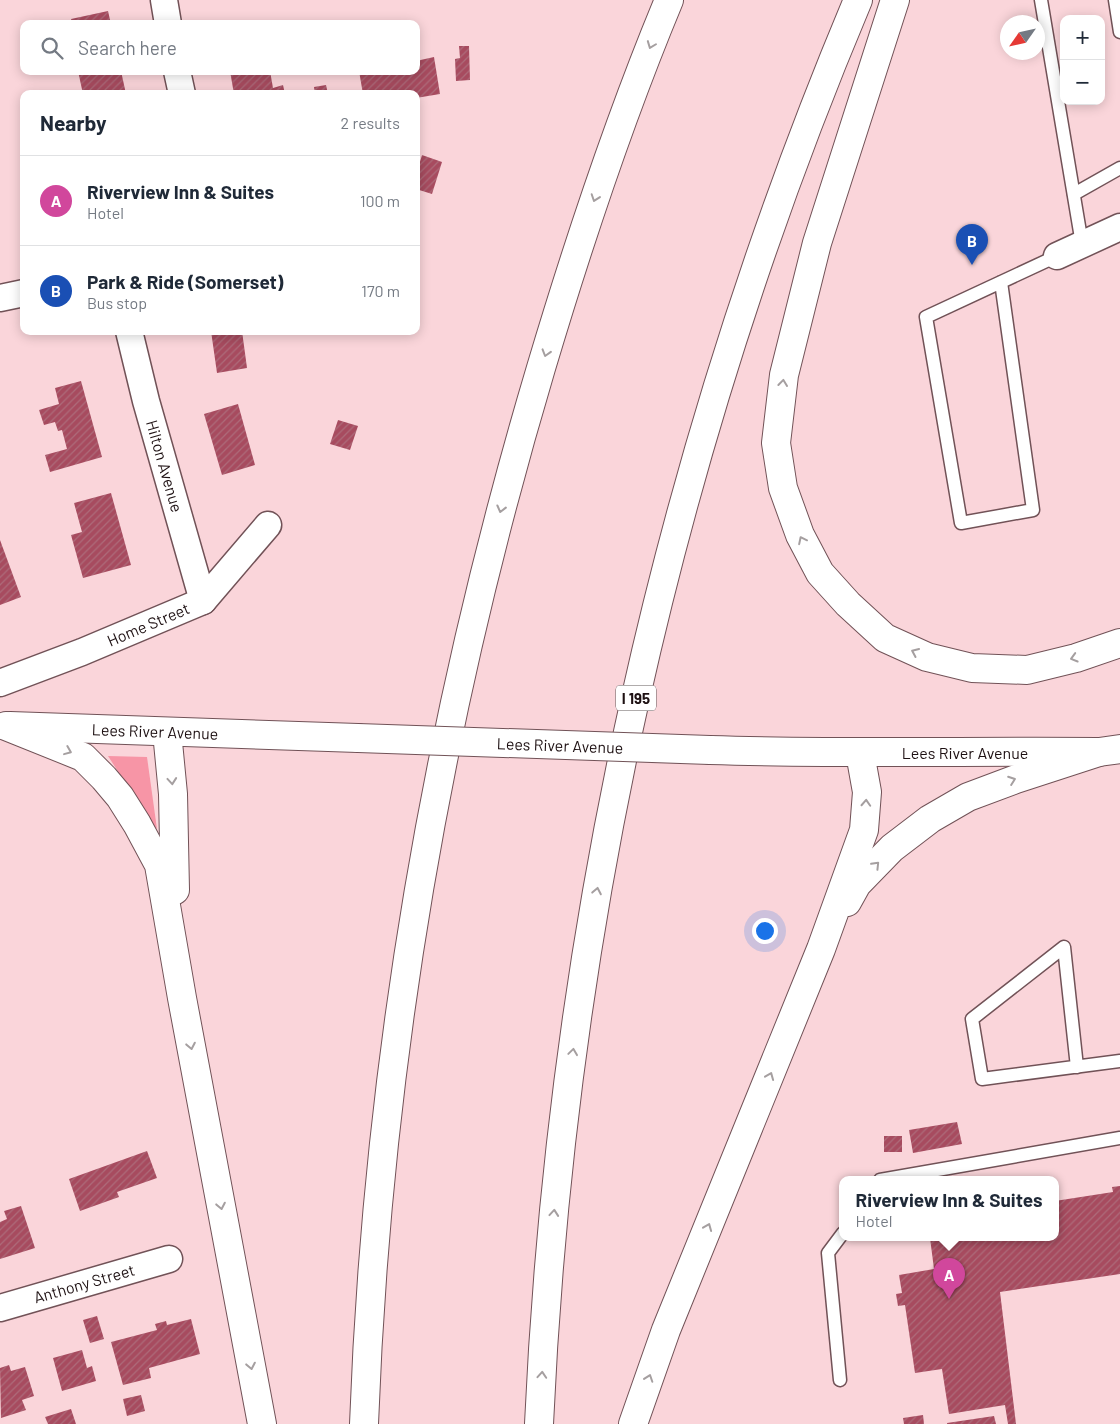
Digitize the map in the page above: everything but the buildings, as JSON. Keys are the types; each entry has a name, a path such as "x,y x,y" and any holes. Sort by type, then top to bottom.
{"main road":[{"path":"364,1424 371,1290 379,1198 403,992 436,795 456,697 503,503 558,312 616,138 669,0"},
{"name":"I 195","path":"540,1424 548,1286 568,1090 595,903 634,708 680,517 736,326 802,140 858,0"},
{"path":"894,0 817,243 784,375 776,443 783,488 800,535 820,573 848,604 885,638 927,657 972,668 1027,670 1076,658 1120,643"},
{"path":"3,726 83,757 120,797 159,865 262,1424"},
{"name":"Lees River Avenue","path":"3,726 710,750 860,753 1109,751"},
{"path":"167,732 173,794 174,879 182,998"},
{"path":"821,949 857,884 892,848 910,833 968,797 1016,779 1109,751"},
{"path":"633,1424 666,1330 821,949 864,830 867,792 860,753"}],"street":[{"path":"165,0 168,20"},
{"path":"178,75 181,90"},
{"path":"1057,256 1120,226"},
{"path":"0,298 20,294"},
{"name":"Hilton Avenue","path":"129,335 203,601"},
{"name":"Home Street","path":"0,683 82,652 203,601 268,525"},
{"name":"Anthony Street","path":"0,1308 168,1259"}],"lane":[{"path":"1041,0 1082,244"},
{"path":"1115,0 1120,32"},
{"path":"1074,194 1120,168"},
{"path":"1001,282 1033,510 961,523 926,317 1001,282 1057,256"},
{"path":"1077,1067 1064,948 972,1019 982,1079 1077,1067 1120,1061"},
{"path":"903,1176 1120,1138"},
{"path":"839,1238 828,1253 840,1380"}],"shaded area":[{"path":"108,756 147,757 157,829 148,818"}],"place":[{"name":"Park & Ride (Somerset)","path":"972,265"},
{"name":"Riverview Inn & Suites","path":"949,1299"}]}
